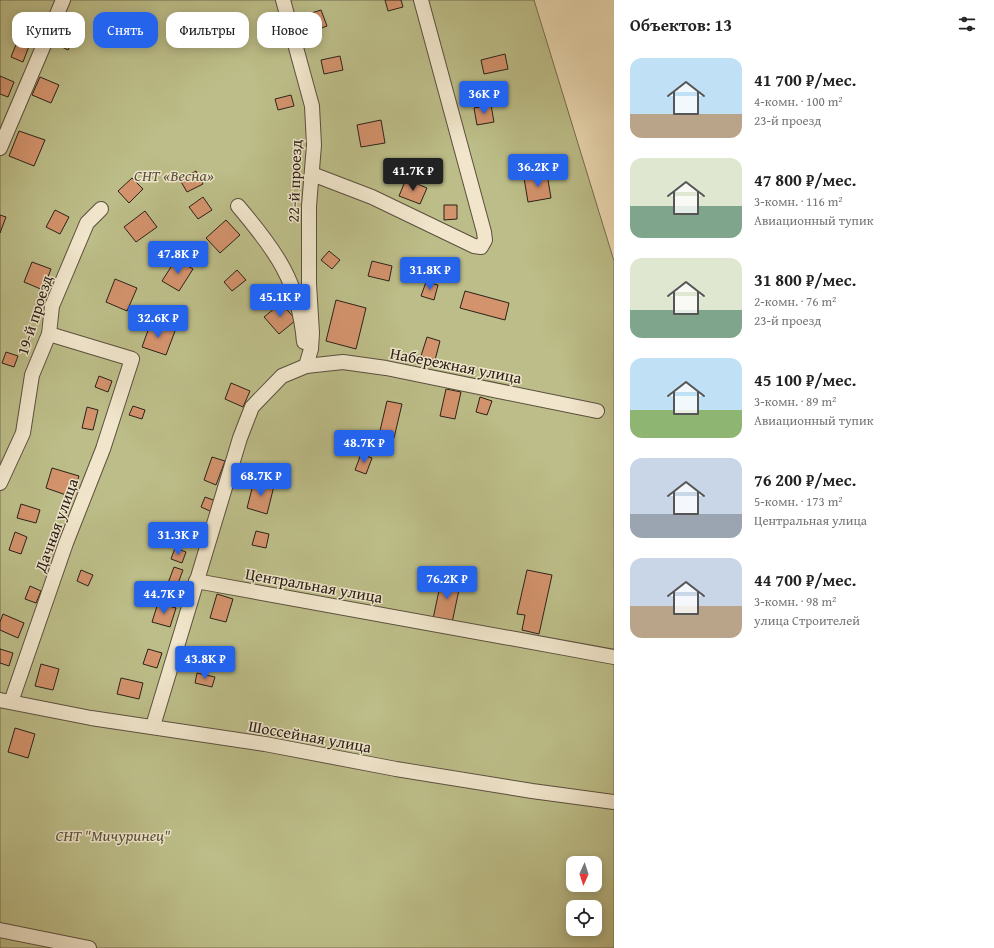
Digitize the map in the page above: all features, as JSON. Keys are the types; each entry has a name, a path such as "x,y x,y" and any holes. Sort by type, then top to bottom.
{"street":[{"path":"0,148 64,0"},
{"name":"22-й проезд","path":"283,0 312,106 314,145 309,206 309,284 312,333 311,349 306,366"},
{"path":"312,174 372,197 474,246 481,247 485,240 484,232 421,0"},
{"path":"238,206 264,236 280,259 291,284 299,304 306,366"},
{"name":"19-й проезд","path":"0,483 23,433 32,375 49,334 52,306 87,223 100,209"},
{"name":"Дачная улица","path":"5,701 103,449 132,359 49,334"},
{"name":"Набережная улица","path":"153,726 240,438 252,407 282,376 306,366 343,362 386,368 597,411"},
{"name":"Центральная улица","path":"196,581 614,657"},
{"name":"Шоссейная улица","path":"5,701 91,718 153,726 265,744 426,774 614,802"},
{"path":"0,930 89,948"}],"green space":[{"path":"0,0 534,0 614,261 614,948 0,948"}],"building":[{"path":"385,0 401,0 403,7 388,11"},
{"path":"322,13 327,26 322,28"},
{"path":"15,48 28,48 23,62 11,57"},
{"path":"505,54 508,69 484,74 481,60"},
{"path":"340,56 343,70 324,74 321,60"},
{"path":"0,76 14,82 8,97 0,94"},
{"path":"40,77 59,85 51,103 32,95"},
{"path":"291,95 294,106 278,110 275,99"},
{"path":"491,105 494,122 477,125 474,108"},
{"path":"381,120 385,143 361,147 357,125"},
{"path":"19,131 45,140 34,166 9,156"},
{"path":"196,171 203,184 187,192 180,180"},
{"path":"547,174 551,198 528,202 524,178"},
{"path":"132,178 143,189 129,203 118,191"},
{"path":"406,179 427,188 420,204 399,196"},
{"path":"203,197 212,210 198,219 189,207"},
{"path":"444,205 457,205 457,219 444,220"},
{"path":"55,210 69,217 60,234 46,227"},
{"path":"145,211 157,227 136,242 124,227"},
{"path":"0,215 6,217 0,233"},
{"path":"226,220 240,235 220,253 206,238"},
{"path":"329,251 340,260 332,269 321,260"},
{"path":"176,259 193,269 179,291 162,281"},
{"path":"372,261 392,266 389,281 368,276"},
{"path":"32,262 51,269 43,290 24,282"},
{"path":"237,270 246,280 232,291 224,282"},
{"path":"115,279 137,288 127,311 106,302"},
{"path":"426,282 438,285 434,300 421,296"},
{"path":"465,291 509,303 505,320 460,308"},
{"path":"336,300 366,308 356,349 326,341"},
{"path":"281,303 296,320 279,334 264,317"},
{"path":"151,322 175,331 166,355 142,347"},
{"path":"427,337 440,341 435,360 421,356"},
{"path":"6,352 18,356 14,367 2,363"},
{"path":"99,376 112,381 108,392 95,387"},
{"path":"231,383 250,391 243,407 225,399"},
{"path":"446,389 461,392 455,419 440,416"},
{"path":"480,397 492,401 487,415 476,412"},
{"path":"387,401 402,404 394,438 379,435"},
{"path":"133,406 145,410 142,419 129,415"},
{"path":"87,407 98,410 93,430 82,428"},
{"path":"361,454 372,458 366,474 355,470"},
{"path":"212,457 225,461 216,485 204,480"},
{"path":"52,468 79,476 72,497 46,488"},
{"path":"254,481 274,486 267,514 247,508"},
{"path":"205,497 216,501 212,512 201,507"},
{"path":"21,504 40,510 36,523 17,518"},
{"path":"178,527 196,532 193,543 175,538"},
{"path":"256,531 269,534 266,548 252,545"},
{"path":"15,532 27,537 21,554 9,550"},
{"path":"175,548 186,552 182,563 171,559"},
{"path":"174,567 183,570 177,586 168,583"},
{"path":"81,570 93,575 88,586 77,581"},
{"path":"527,570 552,575 539,634 522,630 525,615 517,614"},
{"path":"442,576 461,580 452,623 433,619"},
{"path":"30,586 41,591 36,603 25,599"},
{"path":"217,594 233,599 226,622 210,618"},
{"path":"158,603 176,608 170,627 152,622"},
{"path":"3,614 24,623 18,638 0,630 0,622"},
{"path":"0,649 13,653 9,666 0,663"},
{"path":"148,649 162,653 157,668 143,664"},
{"path":"41,664 59,669 53,690 35,686"},
{"path":"197,673 215,677 212,687 195,683"},
{"path":"121,678 143,683 139,699 117,694"},
{"path":"15,728 35,734 28,758 8,752"}],"park label":[{"name":"СНТ «Весна»","path":"174,175"},
{"name":"СНТ \"Мичуринец\"","path":"113,835"}]}
